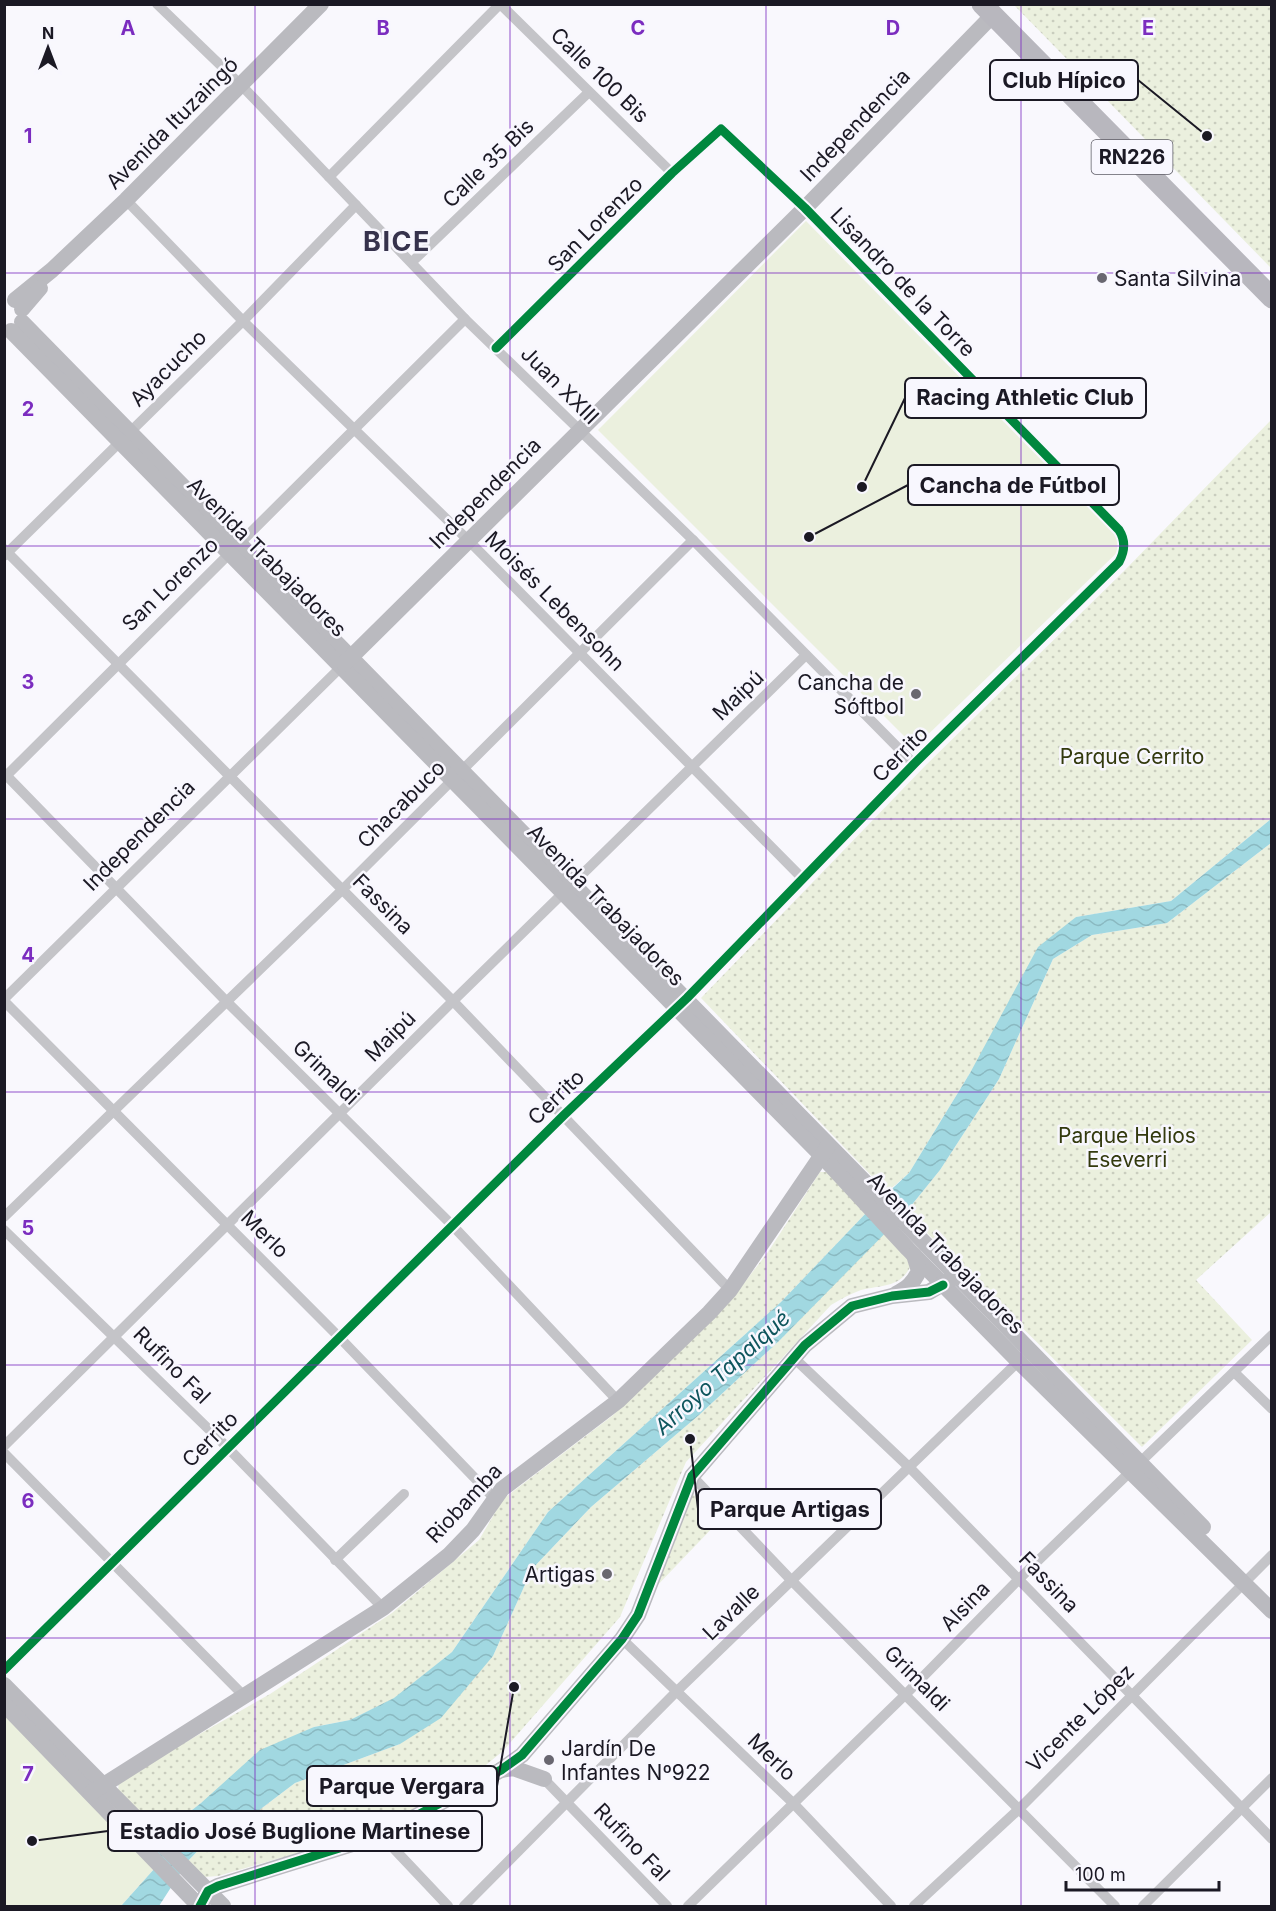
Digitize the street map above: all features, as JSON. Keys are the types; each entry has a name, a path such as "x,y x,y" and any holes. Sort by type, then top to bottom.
{"highway":[{"name":"RN226","path":"988,10 1272,298"}],"main road":[{"name":"Avenida Ituzaingó","path":"13,315 52,270 242,86 321,4"},
{"name":"Independencia","path":"347,661 805,208 988,10"},
{"name":"Avenida Trabajadores","path":"13,315 126,438 849,1173 915,1248 950,1280 1247,1579 1272,1611"},
{"name":"Riobamba","path":"97,1790 383,1608 459,1546 494,1498 618,1401 730,1290 825,1150"},
{"path":"892,1296 908,1288 919,1271 915,1248"},
{"path":"203,1886 381,1835 501,1770 522,1755 622,1639 644,1605 683,1494 692,1476 794,1358 842,1312 852,1306 892,1296 929,1292 950,1280"},
{"name":"Avenida Trabajadores","path":"1247,1579 1272,1598"},
{"path":"4,1685 97,1790"},
{"path":"4,1704 223,1906"},
{"path":"536,1739 534,1762 544,1779"},
{"path":"501,1770 513,1768 544,1779"},
{"path":"115,1807 184,1893 199,1906 203,1886"}],"street":[{"name":"Juan XXIII","path":"157,4 242,86 413,261 465,319 693,540 914,764"},
{"name":"Calle 100 Bis","path":"500,4 672,173"},
{"path":"330,177 500,4"},
{"name":"Calle 35 Bis","path":"413,261 589,92"},
{"name":"Lisandro de la Torre","path":"721,129 805,208 1119,530 1125,545"},
{"name":"San Lorenzo","path":"496,348 672,173 721,129"},
{"name":"Moisés Lebensohn","path":"126,200 243,321 468,540 803,879"},
{"name":"Ayacucho","path":"6,553 126,438 356,205"},
{"name":"San Lorenzo","path":"5,776 465,319"},
{"name":"Chacabuco","path":"4,1217 342,891 693,540"},
{"name":"Cerrito","path":"4,1670 452,1225 681,1003 914,764 1119,562 1125,545"},
{"name":"Fassina","path":"6,553 118,662 453,1001 730,1290"},
{"name":"Maipú","path":"4,1446 806,655"},
{"name":"Independencia","path":"4,1000 347,661"},
{"name":"Grimaldi","path":"5,776 226,1001 452,1225 618,1401"},
{"name":"Merlo","path":"4,1000 229,1225 494,1498"},
{"name":"Rufino Fal","path":"4,1230 115,1336 383,1608"},
{"name":"Alsina","path":"688,1906 906,1694 1019,1579 1272,1335"},
{"name":"Lavalle","path":"464,1906 676,1692 910,1468 1024,1355"},
{"name":"Fassina","path":"794,1358 910,1468 1272,1839"},
{"path":"1234,1372 1272,1409"},
{"path":"4,1453 245,1697"},
{"name":"Grimaldi","path":"692,1476 792,1581 1115,1906"},
{"path":"335,1560 404,1494"},
{"name":"Vicente López","path":"914,1906 1018,1810 1130,1695 1272,1555"},
{"name":"Merlo","path":"622,1639 794,1804 891,1906"},
{"path":"1143,1906 1272,1778"},
{"name":"Rufino Fal","path":"544,1779 667,1906"},
{"path":"381,1835 448,1906"}],"green space":[{"path":"1014,5 1271,5 1271,268"},
{"path":"806,221 1125,545 915,747 598,430"},
{"name":"Parque Cerrito","path":"1271,420 1271,819 1171,901 1076,917 970,1073 909,1173 887,1192 701,998 926,765 1124,571"},
{"name":"Parque Helios Eseverri","path":"1271,843 1271,1212 1196,1280 1252,1340 1142,1447 906,1212 940,1170 999,1079 1053,959 1092,935 1167,923"},
{"path":"820,1172 831,1172 867,1212 781,1302 548,1512 452,1652 395,1698 350,1720 314,1727 201,1803 161,1834 118,1791 119,1780 270,1694 392,1613 479,1540 503,1499 612,1416 734,1296 768,1252"},
{"path":"885,1231 905,1253 910,1267 906,1274 895,1282 861,1290 831,1305 686,1462 620,1617 503,1751 481,1769 377,1830 218,1876 205,1877 188,1861 209,1839 246,1820 295,1783 400,1744 493,1656 532,1569 591,1507 699,1415 780,1340"},
{"path":"693,1494 719,1521 652,1591"},
{"path":"4,1706 155,1868 121,1906 5,1906"}],"water":[{"name":"Arroyo Tapalqué","path":"1271,819 1271,843 1167,923 1092,935 1053,959 999,1079 940,1170 906,1212 780,1340 699,1415 591,1507 532,1569 493,1656 441,1718 400,1744 295,1783 246,1820 209,1839 188,1861 159,1906 121,1906 155,1868 161,1834 201,1803 260,1750 314,1727 350,1720 394,1698 452,1652 548,1512 781,1302 867,1212 909,1173 970,1073 1038,947 1076,917 1171,901"}],"cycle path":[{"path":"4,1670 564,1115 687,998 914,764 1119,562 1123,554 1124,542 1119,530 805,208 721,129 672,173 496,348"},
{"path":"200,1906 208,1891 218,1886 381,1835 501,1770 522,1755 622,1639 638,1615 692,1476 805,1345 852,1306 892,1296 929,1292 943,1285"}],"place":[{"name":"Club Hípico","path":"1207,136"},
{"name":"Santa Silvina","path":"1102,278"},
{"name":"Racing Athletic Club","path":"862,487"},
{"name":"Cancha de Fútbol","path":"809,537"},
{"name":"Cancha de Sóftbol","path":"916,694"},
{"name":"Parque Artigas","path":"690,1439"},
{"name":"Artigas","path":"607,1574"},
{"name":"Parque Vergara","path":"514,1687"},
{"name":"Jardín De Infantes Nº922","path":"549,1760"},
{"name":"Estadio José Buglione Martinese","path":"32,1841"}],"district":[{"name":"BICE","path":"397,241"}]}
